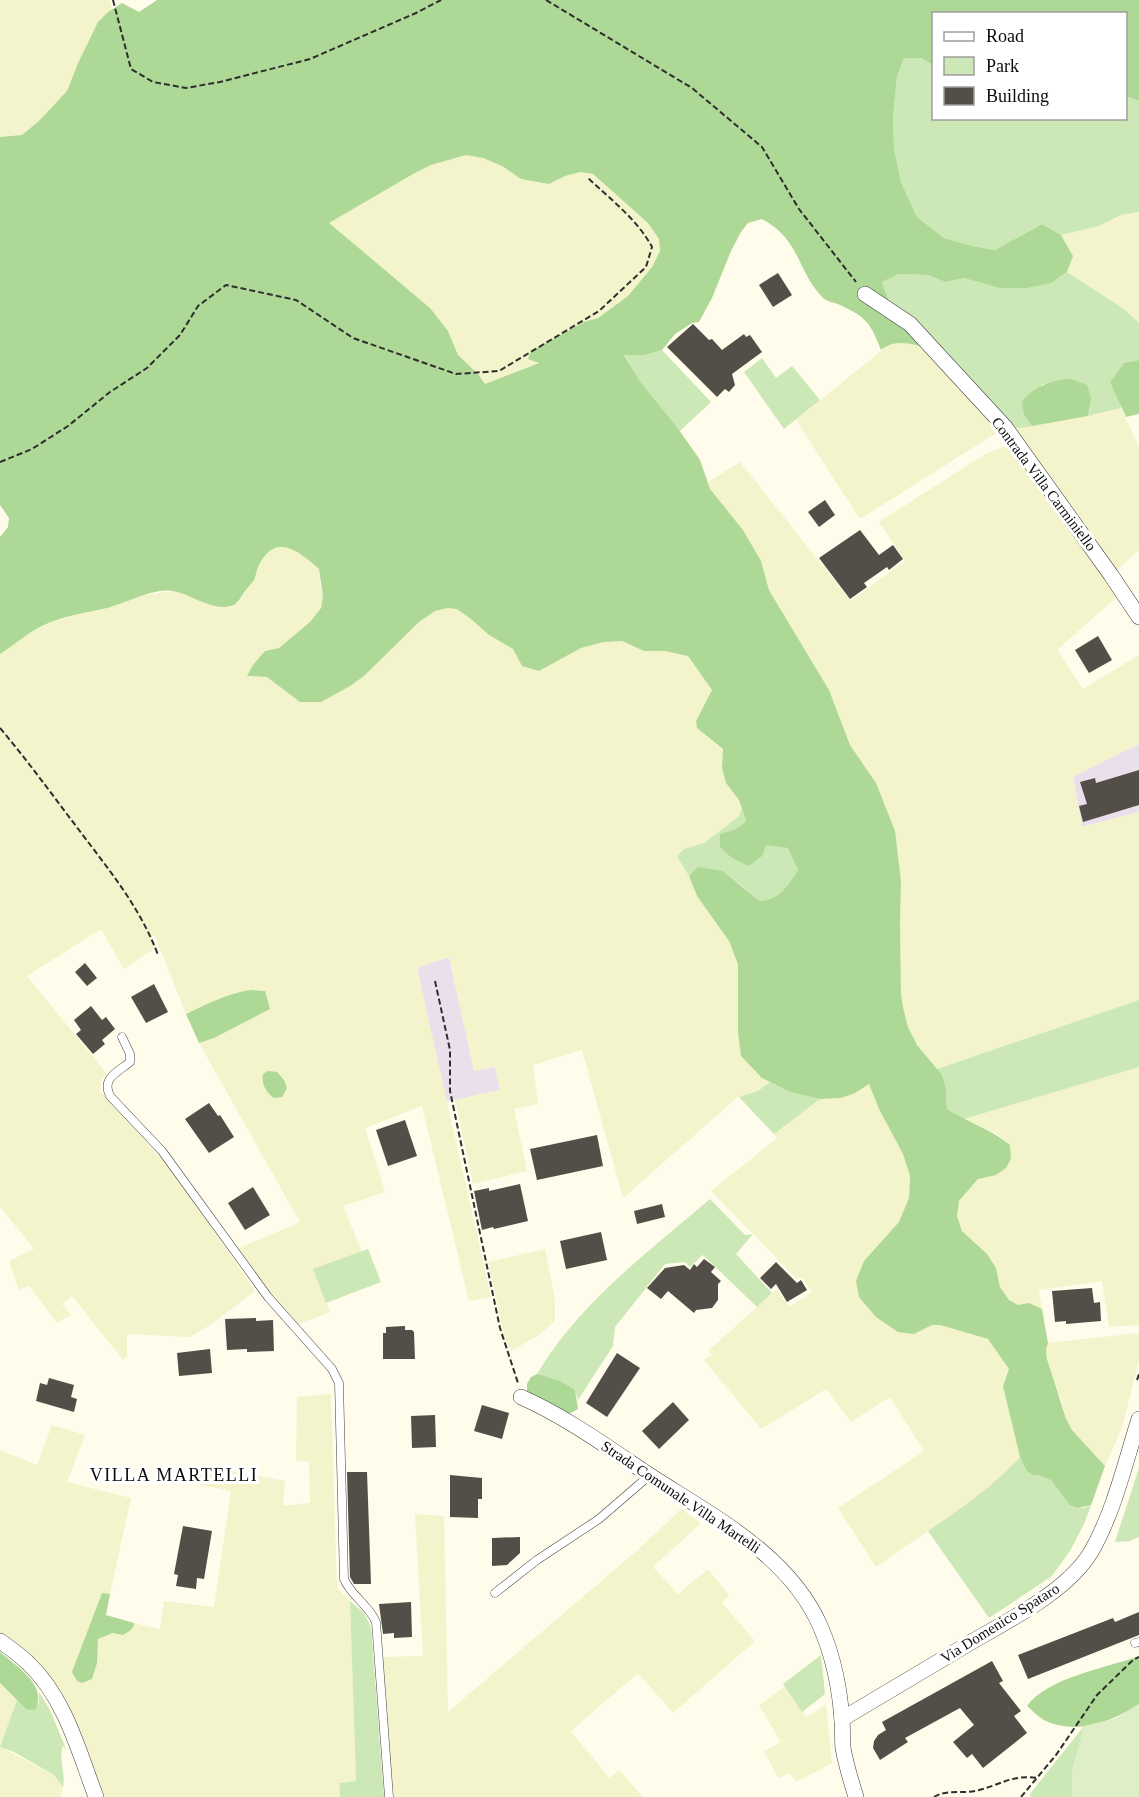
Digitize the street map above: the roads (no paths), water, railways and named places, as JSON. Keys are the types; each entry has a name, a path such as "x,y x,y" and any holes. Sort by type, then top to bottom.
{"street":[{"name":"Contrada Villa Carminiello","path":"865,294 910,324 1005,428 1112,575 1139,617"},
{"name":"Strada Comunale Villa Martelli","path":"520,1390 755,1546 771,1559 802,1593 811,1606 828,1647 842,1719 843,1747 856,1797"},
{"name":"Via Domenico Spataro","path":"842,1719 1023,1611 1063,1584 1090,1553 1110,1509 1139,1419"},
{"path":"0,1641 30,1665 58,1702 96,1797"}],"lane":[{"path":"122,1037 130,1054 130,1062 111,1076 107,1083 110,1096 162,1151 268,1297 332,1369 339,1383 344,1579 347,1587 365,1604 376,1622 389,1797"},
{"path":"495,1593 537,1560 599,1519 650,1475"}],"district":[{"name":"VILLA MARTELLI","path":"174,1475"}]}
